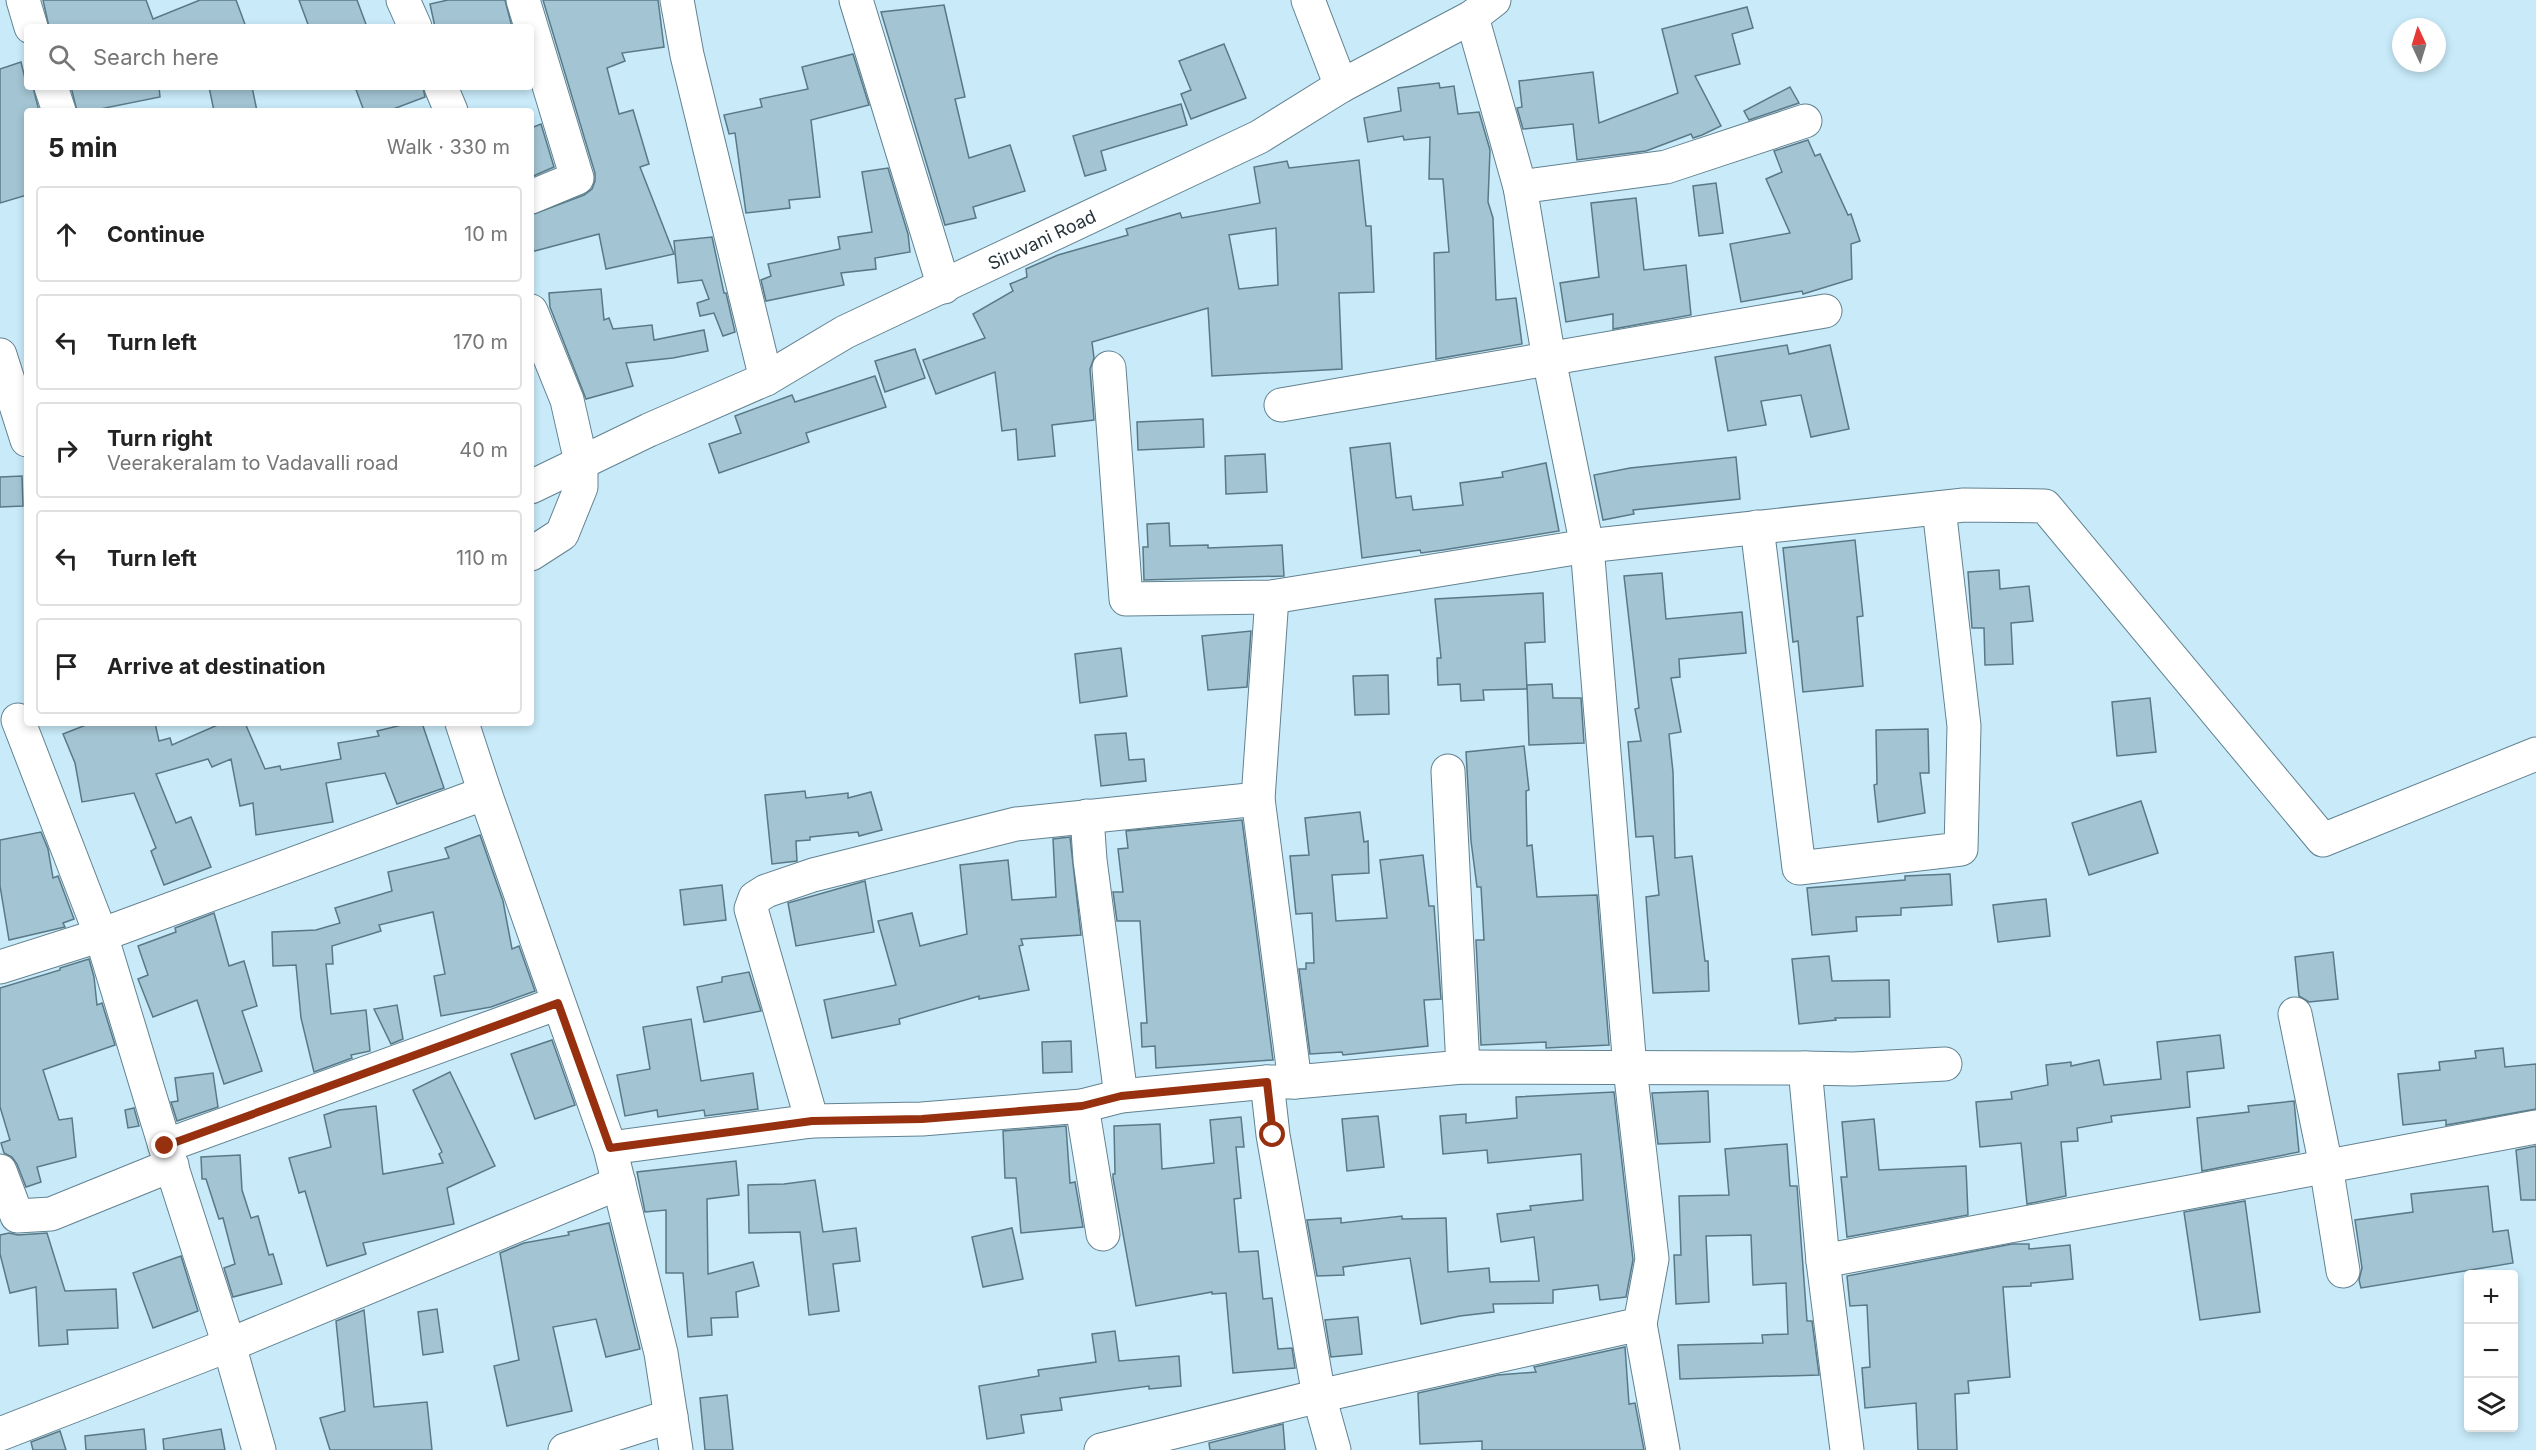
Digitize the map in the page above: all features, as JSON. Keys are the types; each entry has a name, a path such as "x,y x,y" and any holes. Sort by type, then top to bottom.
{"street":[{"path":"23,0 30,24"},
{"path":"403,0 414,24"},
{"path":"523,0 530,24"},
{"path":"677,0 687,55 766,379"},
{"path":"856,0 945,287"},
{"path":"1308,0 1341,86"},
{"path":"1483,8 1520,187 1549,359 1587,546 1630,1068 1652,1259 1640,1324 1663,1450"},
{"name":"Siruvani Road","path":"534,486 649,430 766,379 845,332 945,287 1259,137 1341,86 1483,8"},
{"path":"534,36 577,178 534,196"},
{"path":"52,90 58,108"},
{"path":"442,90 451,108"},
{"path":"1520,187 1666,167 1805,121"},
{"path":"1281,405 1825,311"},
{"path":"534,318 567,400 581,462 581,487 562,534 534,552"},
{"path":"0,355 24,431"},
{"path":"1109,368 1126,599 1272,597 1587,546 1964,505 2045,506 2323,840 2536,754"},
{"path":"1757,528 1799,868 1961,849 1964,726 1940,508"},
{"path":"1272,597 1258,799 1281,1082 1273,1135 1319,1396 1334,1450"},
{"path":"15,721 101,935 260,1450"},
{"path":"463,726 610,1148 661,1353 676,1450"},
{"path":"1448,771 1464,1067"},
{"path":"0,967 101,935 485,793"},
{"path":"812,1121 751,909 755,898 766,891 813,874 1016,824 1258,799"},
{"path":"1087,816 1090,860 1121,1096"},
{"path":"0,1171 17,1216 51,1214 168,1156 558,1003"},
{"path":"2295,1014 2326,1167 2343,1271"},
{"path":"610,1148 812,1121 922,1119 1082,1106 1121,1096 1464,1067 1853,1069 1945,1064"},
{"path":"1805,1068 1823,1261 1847,1450"},
{"path":"1082,1106 1103,1234"},
{"path":"1823,1261 2536,1127"},
{"path":"0,1434 229,1345 619,1183"},
{"path":"1101,1450 1319,1396 1640,1324"},
{"path":"565,1450 671,1416"}],"building":[{"path":"43,0 146,0 153,19 200,0 236,0 245,24 48,24"},
{"path":"299,0 357,0 366,24 308,24"},
{"path":"448,0 505,0 511,24 434,24 430,4"},
{"path":"543,0 658,0 664,47 622,53 625,61 607,68 619,114 633,110 649,164 640,167 674,254 606,269 599,234 534,251 534,214 584,195 592,189 595,173"},
{"path":"944,5 965,97 955,99 969,158 1010,145 1025,191 973,207 976,218 945,225 881,12"},
{"path":"1747,7 1753,28 1732,34 1740,64 1695,76 1721,126 1693,138 1691,134 1646,151 1577,160 1573,124 1523,129 1517,108 1522,107 1519,81 1593,72 1599,123 1678,93 1662,29"},
{"path":"1224,44 1246,98 1191,119 1181,94 1191,90 1179,61"},
{"path":"853,54 869,105 811,120 820,197 789,200 790,208 746,213 735,133 729,134 724,115 762,107 760,99 808,89 802,67"},
{"path":"21,62 24,90 34,90 38,108 24,108 24,196 0,203 0,69"},
{"path":"1439,83 1440,88 1454,86 1458,114 1479,112 1490,150 1488,202 1493,218 1496,300 1516,298 1522,344 1436,359 1434,253 1449,252 1443,179 1429,179 1430,137 1404,140 1403,136 1368,142 1364,118 1401,111 1398,88"},
{"path":"1790,87 1799,103 1749,120 1744,111"},
{"path":"72,90 159,90 160,97 105,108 76,108"},
{"path":"210,90 253,90 256,108 213,108"},
{"path":"356,90 424,90 425,97 396,108 363,108"},
{"path":"1181,104 1187,125 1101,151 1106,170 1085,176 1073,136"},
{"path":"541,124 554,167 534,176 534,127"},
{"path":"1808,140 1815,156 1820,154 1848,215 1851,214 1860,241 1851,244 1852,279 1803,294 1802,291 1741,302 1730,244 1790,233 1766,179 1782,172 1774,151"},
{"path":"1359,160 1366,226 1371,226 1374,292 1339,293 1342,369 1212,376 1208,308 1092,342 1094,358 1090,369 1094,420 1052,425 1055,456 1018,460 1016,429 1002,431 995,372 936,394 923,360 985,338 973,314 1013,291 1010,284 1027,277 1026,269 1058,255 1128,235 1126,229 1180,213 1182,218 1260,203 1254,167 1287,161 1289,168","holes":["1276,228 1278,285 1239,289 1229,235"]},
{"path":"888,168 908,234 910,252 875,258 876,269 841,273 844,285 766,301 761,280 771,276 768,264 840,249 838,237 872,232 862,172"},
{"path":"1716,183 1723,233 1699,236 1693,186"},
{"path":"1636,198 1644,270 1686,265 1691,315 1613,329 1613,314 1566,322 1560,283 1599,277 1591,203"},
{"path":"712,237 735,332 723,336 714,313 700,316 697,303 709,299 702,280 678,283 674,241"},
{"path":"601,289 604,320 609,318 613,329 652,325 654,340 704,330 708,351 673,358 626,363 633,386 586,399 550,307 549,293"},
{"path":"1787,345 1789,354 1830,345 1849,429 1811,437 1801,395 1761,401 1766,425 1728,431 1715,357"},
{"path":"915,349 925,378 885,392 875,361"},
{"path":"875,376 886,407 806,433 809,442 719,473 709,444 741,433 735,416 792,395 795,402"},
{"path":"1203,419 1204,447 1138,450 1137,422"},
{"path":"1390,443 1396,498 1411,496 1413,510 1463,505 1460,483 1503,477 1502,472 1546,463 1559,531 1443,550 1421,553 1420,550 1362,558 1350,448"},
{"path":"1265,454 1267,492 1226,494 1225,456"},
{"path":"1736,457 1740,499 1633,510 1634,514 1603,520 1594,475 1630,468"},
{"path":"22,476 23,506 0,507 0,477"},
{"path":"1169,523 1170,546 1208,545 1208,548 1282,545 1284,576 1144,580 1143,547 1148,547 1147,524"},
{"path":"1855,540 1863,616 1857,617 1863,686 1803,692 1798,641 1793,642 1783,548"},
{"path":"1999,570 2000,589 2029,586 2033,621 2011,623 2013,664 1985,665 1984,628 1972,628 1968,572"},
{"path":"1662,573 1666,619 1742,612 1746,653 1679,659 1680,677 1671,678 1681,732 1669,734 1673,772 1675,858 1692,856 1705,961 1708,961 1709,991 1653,993 1646,897 1659,895 1653,836 1636,837 1628,742 1641,741 1635,709 1639,708 1624,576"},
{"path":"1543,593 1545,642 1525,643 1527,689 1483,690 1484,700 1461,701 1460,684 1438,685 1437,658 1441,658 1435,599"},
{"path":"1251,631 1247,687 1208,690 1202,636"},
{"path":"1121,648 1127,696 1080,703 1075,654"},
{"path":"1388,675 1389,714 1355,715 1353,676"},
{"path":"1552,684 1553,698 1581,698 1584,743 1529,745 1527,685"},
{"path":"2150,698 2156,752 2117,756 2112,702"},
{"path":"83,726 156,726 159,741 170,738 172,745 215,726 246,726 265,769 280,766 281,770 341,759 338,743 379,736 377,731 398,726 423,726 444,788 397,804 385,773 326,783 333,822 256,835 253,803 240,806 231,759 212,767 208,759 156,774 176,823 191,817 211,867 164,885 151,851 156,848 134,793 82,802 75,763 63,734"},
{"path":"1928,729 1929,773 1920,773 1925,813 1878,822 1874,785 1877,784 1876,730"},
{"path":"1126,733 1129,760 1144,759 1146,781 1101,786 1095,735"},
{"path":"1524,746 1529,790 1526,791 1527,846 1532,845 1537,897 1597,895 1609,1045 1546,1048 1546,1042 1481,1045 1476,940 1484,940 1481,887 1477,887 1471,841 1466,752"},
{"path":"805,791 806,798 848,793 848,798 871,792 882,830 859,836 858,832 810,837 810,840 796,841 797,861 772,864 765,795"},
{"path":"2141,801 2158,853 2089,875 2072,823"},
{"path":"1360,812 1364,842 1368,841 1369,873 1332,875 1336,921 1387,918 1380,860 1423,855 1429,906 1434,906 1441,999 1424,1000 1428,1046 1343,1055 1342,1052 1310,1054 1299,969 1306,969 1306,963 1314,963 1312,913 1296,914 1290,856 1309,855 1305,818"},
{"path":"1242,820 1273,1060 1156,1068 1155,1046 1142,1047 1141,1023 1147,1023 1140,921 1117,921 1113,892 1123,892 1118,849 1128,848 1126,831"},
{"path":"41,832 48,849 53,878 58,876 74,919 63,923 65,927 9,940 0,886 0,840"},
{"path":"480,835 503,901 512,949 519,946 535,991 491,1007 441,1016 434,976 445,974 433,912 379,925 381,931 332,946 333,964 326,964 331,1014 366,1010 370,1051 351,1055 352,1058 314,1072 301,1018 296,965 273,966 272,932 316,930 340,923 335,908 392,891 388,872 449,858 445,848"},
{"path":"1070,837 1081,935 1021,939 1023,945 1019,946 1029,990 979,999 979,996 899,1019 900,1024 832,1038 824,1000 896,985 878,921 912,913 920,946 967,934 960,865 1008,860 1012,900 1056,897 1053,839"},
{"path":"1950,874 1952,905 1901,908 1901,915 1856,917 1857,931 1812,935 1807,888 1905,880 1905,876"},
{"path":"865,881 874,932 796,946 788,903"},
{"path":"722,885 726,920 684,925 680,890"},
{"path":"2046,899 2050,936 1998,942 1993,905"},
{"path":"214,913 229,966 244,961 257,1006 242,1011 262,1071 224,1084 197,1000 153,1017 138,979 148,975 138,946 176,932 175,928"},
{"path":"2333,952 2338,999 2309,1002 2299,996 2295,957"},
{"path":"1829,956 1832,981 1889,980 1890,1017 1835,1018 1836,1020 1799,1024 1792,959"},
{"path":"89,959 94,977 97,1005 102,1003 115,1045 43,1070 59,1120 72,1118 76,1157 37,1167 41,1182 26,1187 17,1164 12,1157 4,1153 1,1143 10,1140 0,1107 0,988"},
{"path":"749,972 761,1011 704,1022 697,987 722,982 722,977"},
{"path":"397,1005 403,1039 391,1044 374,1009"},
{"path":"691,1019 701,1081 753,1073 758,1109 705,1116 704,1110 658,1117 657,1110 625,1116 617,1075 650,1069 643,1027"},
{"path":"2220,1035 2224,1068 2187,1072 2190,1107 2111,1116 2112,1122 2077,1128 2078,1141 2061,1142 2066,1196 2027,1204 2021,1143 1980,1147 1976,1102 2012,1099 2011,1092 2048,1085 2046,1065 2071,1062 2071,1066 2099,1060 2104,1085 2161,1079 2157,1042"},
{"path":"552,1040 575,1105 535,1119 511,1054"},
{"path":"1071,1041 1072,1072 1043,1073 1042,1042"},
{"path":"2503,1048 2505,1067 2536,1064 2536,1109 2446,1125 2446,1120 2403,1125 2398,1074 2440,1070 2439,1062 2476,1058 2475,1051"},
{"path":"450,1072 495,1166 447,1188 454,1224 363,1243 366,1254 327,1266 305,1191 299,1193 289,1158 331,1147 324,1115 339,1110 376,1106 383,1174 443,1163 439,1154 442,1152 413,1090"},
{"path":"213,1073 218,1107 177,1121 171,1102 178,1101 175,1078"},
{"path":"1708,1091 1710,1142 1658,1144 1652,1093"},
{"path":"1614,1092 1633,1260 1626,1297 1600,1300 1598,1285 1553,1290 1553,1303 1493,1304 1494,1312 1421,1324 1410,1258 1343,1267 1344,1275 1317,1276 1307,1220 1341,1218 1341,1223 1402,1216 1402,1219 1446,1218 1448,1272 1489,1268 1490,1282 1539,1281 1534,1237 1501,1242 1497,1214 1531,1210 1530,1206 1583,1200 1581,1154 1488,1163 1487,1150 1443,1154 1440,1116 1466,1114 1466,1123 1517,1118 1516,1097"},
{"path":"2294,1101 2299,1152 2202,1171 2197,1118 2249,1112 2248,1106"},
{"path":"134,1108 139,1126 128,1128 125,1110"},
{"path":"1378,1116 1384,1167 1347,1171 1342,1119"},
{"path":"1241,1117 1244,1147 1236,1147 1241,1198 1234,1199 1239,1252 1258,1251 1263,1299 1272,1298 1278,1349 1292,1348 1295,1368 1233,1373 1226,1293 1212,1294 1212,1292 1136,1306 1113,1178 1115,1174 1114,1126 1160,1124 1162,1169 1214,1163 1210,1120"},
{"path":"1874,1119 1879,1170 1966,1166 1968,1215 1847,1237 1841,1177 1847,1177 1842,1122"},
{"path":"1066,1126 1070,1183 1075,1182 1083,1227 1021,1233 1016,1178 1005,1178 1003,1131"},
{"path":"1787,1144 1790,1186 1797,1186 1807,1321 1812,1321 1819,1375 1680,1379 1678,1345 1763,1343 1762,1335 1788,1334 1786,1283 1753,1285 1751,1235 1706,1236 1709,1302 1676,1304 1674,1255 1681,1255 1679,1196 1729,1195 1725,1149"},
{"path":"2536,1146 2536,1200 2521,1200 2516,1150"},
{"path":"240,1155 242,1190 251,1218 258,1216 269,1255 273,1254 282,1284 233,1297 224,1268 235,1264 223,1218 219,1219 206,1179 202,1179 201,1157"},
{"path":"736,1161 739,1195 707,1199 708,1274 753,1262 759,1286 736,1292 738,1317 711,1318 712,1335 688,1337 683,1273 666,1273 666,1210 645,1212 637,1172"},
{"path":"815,1180 823,1232 856,1228 860,1261 833,1264 839,1311 809,1315 800,1232 749,1233 748,1185"},
{"path":"2488,1186 2493,1232 2508,1230 2513,1263 2361,1288 2359,1280 2362,1268 2355,1220 2413,1212 2411,1194"},
{"path":"2245,1201 2260,1312 2200,1320 2184,1212"},
{"path":"609,1223 640,1349 606,1357 596,1319 553,1327 572,1411 507,1426 494,1366 519,1360 500,1253 524,1243 569,1235 568,1232"},
{"path":"1012,1228 1023,1279 983,1287 972,1237"},
{"path":"9,1233 18,1235 47,1233 65,1291 116,1289 118,1328 67,1330 68,1344 39,1346 36,1287 10,1293 0,1254 0,1235"},
{"path":"2012,1244 2029,1244 2029,1249 2070,1245 2073,1279 2031,1283 2031,1286 2003,1287 2010,1377 1968,1381 1969,1393 1955,1394 1957,1450 1918,1450 1916,1403 1865,1408 1862,1368 1870,1367 1867,1305 1850,1306 1847,1276"},
{"path":"181,1256 198,1311 153,1328 133,1273"},
{"path":"437,1309 443,1352 423,1355 418,1312"},
{"path":"364,1310 374,1407 427,1402 432,1450 330,1450 320,1418 345,1411 336,1321"},
{"path":"1358,1317 1362,1354 1331,1357 1325,1320"},
{"path":"1115,1331 1119,1361 1179,1356 1181,1386 1149,1389 1149,1386 1060,1398 1062,1410 1021,1415 1024,1433 987,1439 979,1386 1039,1376 1038,1370 1096,1362 1092,1334"},
{"path":"1625,1347 1629,1404 1635,1403 1644,1450 1482,1450 1482,1441 1420,1444 1418,1393 1498,1375 1536,1372 1534,1367"},
{"path":"727,1395 733,1450 705,1450 700,1398"},
{"path":"1283,1424 1285,1450 1210,1450 1209,1443"},
{"path":"144,1429 146,1450 86,1450 85,1436"},
{"path":"221,1429 225,1450 164,1450 163,1439"},
{"path":"60,1431 66,1450 33,1450 31,1442"}],"route":[{"path":"165,1146 558,1003 610,1148 812,1121 922,1119 1082,1106 1121,1096 1267,1082 1273,1135"}]}
